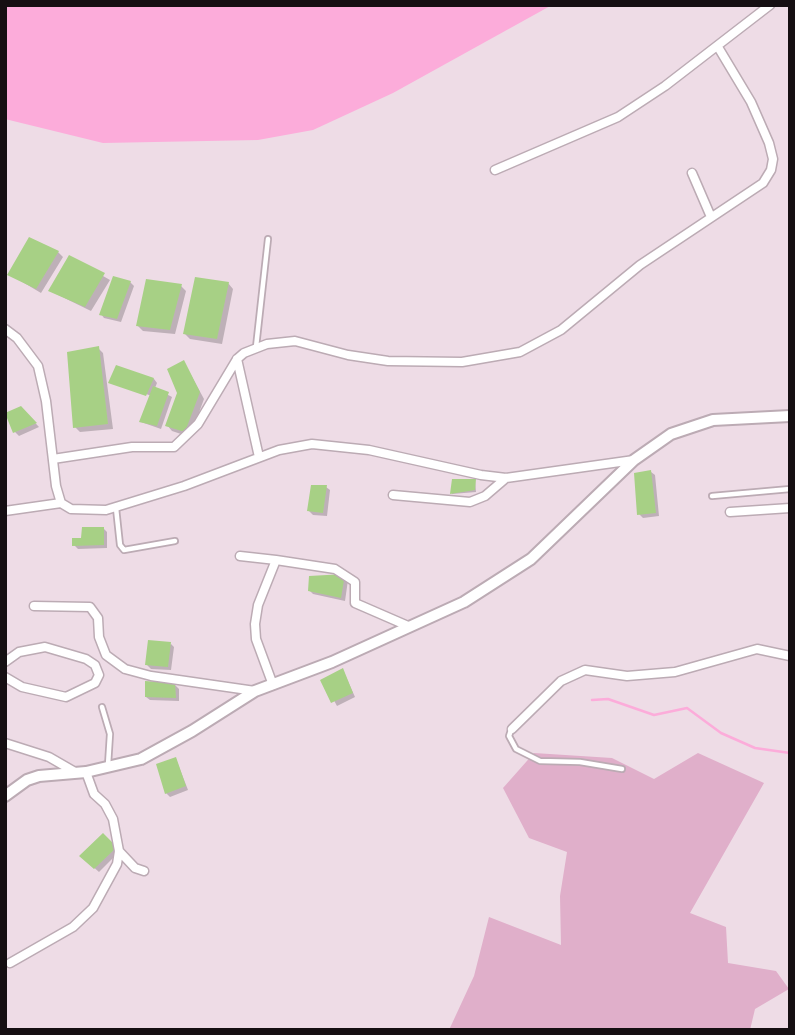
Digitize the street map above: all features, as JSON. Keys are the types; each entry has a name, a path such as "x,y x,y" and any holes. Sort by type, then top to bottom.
{"street":[{"path":"495,170 618,117 718,47 770,5"},
{"path":"53,459 132,447 174,447 198,424 237,359 256,347 295,341 348,355 434,363 483,360 520,352 561,330 640,265 762,183 773,159 751,102 718,47"},
{"path":"692,173 711,217"},
{"path":"5,329 17,338 38,366 61,503"},
{"path":"5,338 17,338"},
{"path":"237,359 259,457"},
{"path":"5,796 27,780 52,773 108,768 141,759 167,746 255,691 332,662 464,602 531,559 601,495 634,460 671,434 690,427 742,417 790,416"},
{"path":"5,511 61,503 71,509 86,511 116,507 184,486 259,457 312,444 340,446 506,478 634,460"},
{"path":"393,495 470,502 485,496 506,478"},
{"path":"730,512 790,508"},
{"path":"240,556 335,569 355,582 355,603 408,626"},
{"path":"273,685 255,624 258,605 276,560"},
{"path":"34,606 90,607 98,618 99,637 106,655 125,669 151,676 255,691"},
{"path":"5,662 19,652 45,647 86,659 95,665 99,675 95,683 66,697 22,687 5,677"},
{"path":"512,729 561,681 585,670 627,676 666,673 757,649 790,656"},
{"path":"5,743 49,757 81,772 113,819 119,851 114,872 93,908 73,927 10,963"},
{"path":"119,851 135,868 144,871"}],"lane":[{"path":"256,347 268,239"},
{"path":"712,496 790,489"},
{"path":"116,507 120,545 124,550 176,541"},
{"path":"102,707 110,734 108,768"},
{"path":"512,729 509,736 516,749 540,761 580,762 622,769"}],"shaded area":[{"path":"5,5 552,5 393,93 313,130 258,140 103,143 5,119"},
{"path":"534,753 612,758 654,779 698,753 764,783 690,913 726,927 728,963 776,971 789,989 755,1009 750,1030 449,1030 474,976 489,917 561,945 560,896 567,852 529,838 503,788"}],"building":[{"path":"29,237 59,251 36,289 7,275"},
{"path":"69,255 105,273 85,307 48,291"},
{"path":"113,276 131,281 117,319 99,315"},
{"path":"195,277 229,282 217,339 183,334"},
{"path":"146,279 182,284 170,330 136,326"},
{"path":"99,346 108,424 73,428 67,352"},
{"path":"184,360 200,392 185,432 165,426 177,393 167,369"},
{"path":"116,365 154,378 146,396 108,383"},
{"path":"153,386 169,392 157,426 139,422"},
{"path":"21,406 37,423 13,433 5,413"},
{"path":"651,470 656,513 637,515 634,473"},
{"path":"452,479 476,479 475,490 450,494"},
{"path":"311,485 327,485 323,513 307,511"},
{"path":"82,527 104,527 104,545 72,546 72,538 81,538"},
{"path":"345,574 341,598 308,591 309,576"},
{"path":"148,640 171,642 168,667 145,665"},
{"path":"343,668 353,693 331,703 320,680"},
{"path":"145,681 175,683 176,698 145,697"},
{"path":"176,757 186,786 165,794 156,764"},
{"path":"103,833 117,847 94,869 79,856"}],"waterway":[{"path":"592,700 608,699 654,715 687,708 721,733 755,748 790,753"}]}
